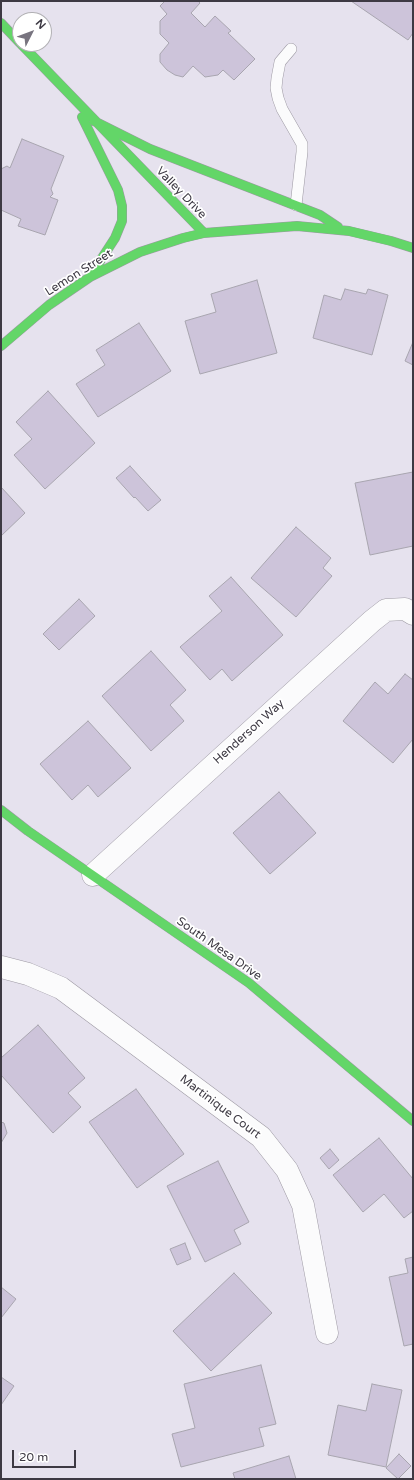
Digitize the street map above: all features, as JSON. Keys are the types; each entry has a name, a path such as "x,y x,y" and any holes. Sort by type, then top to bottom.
{"street":[{"name":"Valley Drive","path":"1,23 12,35"},
{"name":"Valley Drive","path":"28,52 204,233 297,226 342,230 372,236 413,248"},
{"path":"73,100 118,190 122,206 122,221 115,238 90,277"},
{"name":"Valley Drive","path":"94,121 150,149 296,205 320,216 342,230"},
{"name":"Lemon Street","path":"1,346 49,305 90,277 118,262 160,244 204,233"},
{"name":"Henderson Way","path":"93,875 372,621 386,610 405,609 413,614"},
{"name":"South Mesa Drive","path":"1,810 249,983 413,1121"},
{"name":"Martinique Court","path":"1,967 28,974 61,988 261,1137 287,1170 303,1205 327,1333"}],"lane":[{"path":"291,49 280,62 276,88 282,109 302,144 296,205"}],"building":[{"path":"165,1 198,1 200,3 191,13 205,27 215,16 231,31 228,33 255,59 234,80 223,70 218,75 205,77 193,66 183,77 175,75 167,70 160,62 160,54 169,43 160,34 160,21 167,14 160,6"},
{"path":"351,1 413,1 413,33 408,40"},
{"path":"22,139 64,156 51,189 53,194 50,197 58,200 45,235 18,226 21,219 1,210 1,169 7,166 10,168"},
{"path":"257,280 277,353 200,374 185,321 216,312 211,294"},
{"path":"345,289 366,294 368,289 388,295 372,355 313,338 324,295 341,300"},
{"path":"139,323 171,371 98,417 76,384 105,365 96,350"},
{"path":"413,342 413,365 405,361"},
{"path":"48,391 95,443 45,489 14,455 32,439 16,422"},
{"path":"130,466 161,500 148,511 116,478"},
{"path":"413,472 413,546 370,555 355,483"},
{"path":"1,487 25,513 1,536"},
{"path":"296,527 331,558 323,568 332,576 296,617 251,578"},
{"path":"231,577 283,635 232,681 222,669 210,680 180,647 222,611 209,596"},
{"path":"79,599 95,616 59,650 43,634"},
{"path":"151,651 186,690 170,705 184,721 151,751 102,696"},
{"path":"405,674 413,680 413,739 393,763 343,721 375,682 388,694"},
{"path":"88,721 131,768 98,797 88,785 72,800 40,764"},
{"path":"279,792 316,833 270,874 233,833"},
{"path":"38,1025 85,1078 68,1093 81,1107 53,1133 1,1075 1,1058"},
{"path":"136,1089 184,1154 137,1188 89,1122"},
{"path":"1,1122 4,1123 7,1133 1,1143"},
{"path":"379,1138 413,1179 413,1211 404,1218 384,1194 363,1212 333,1175"},
{"path":"330,1149 339,1160 329,1169 320,1158"},
{"path":"218,1161 249,1222 234,1230 241,1244 205,1262 167,1186"},
{"path":"185,1243 191,1259 177,1265 170,1249"},
{"path":"413,1257 413,1344 404,1346 389,1277 408,1273 405,1259"},
{"path":"234,1273 272,1313 211,1371 173,1331"},
{"path":"1,1287 16,1299 1,1318"},
{"path":"261,1365 276,1424 259,1428 264,1446 181,1467 172,1434 195,1428 184,1384"},
{"path":"1,1377 14,1386 1,1405"},
{"path":"372,1384 402,1390 386,1467 328,1455 338,1405 366,1411"},
{"path":"399,1454 411,1466 398,1479 386,1468"},
{"path":"289,1456 296,1479 235,1479 233,1473"}],"traffic: fast":[{"path":"1,23 12,35"},
{"path":"29,52 204,233"},
{"path":"82,117 118,190 122,206 122,221 115,238 91,275"},
{"path":"94,121 150,149 320,215 338,227"},
{"path":"1,346 49,305 90,277 140,252 204,233 297,226 349,231 413,248"},
{"path":"1,810 28,831 249,983 413,1121"}]}
